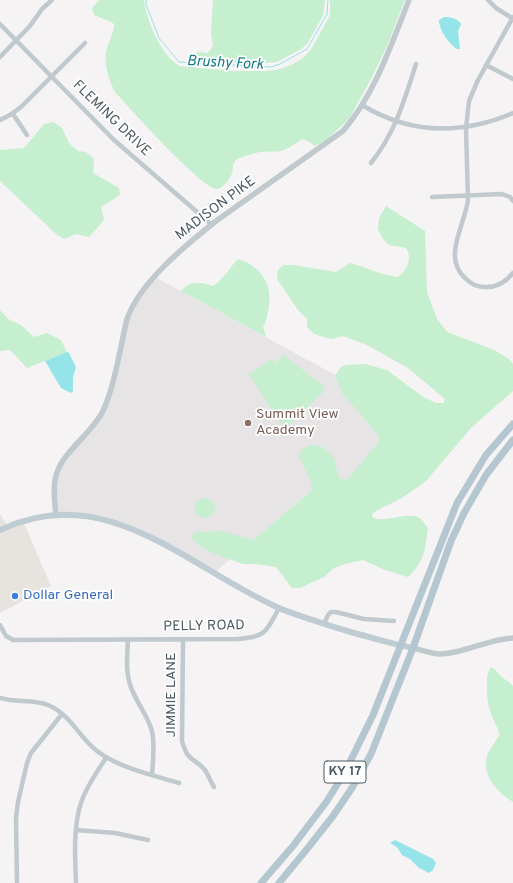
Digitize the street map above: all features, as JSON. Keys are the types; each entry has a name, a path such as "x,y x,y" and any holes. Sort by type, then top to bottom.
{"main road":[{"name":"KY 17","path":"261,883 293,846 327,801 345,772 373,715 457,503 486,455 513,424"},
{"name":"KY 17","path":"279,883 312,844 333,816 352,788 371,754 413,648 451,541 464,513 486,474 513,440"},
{"path":"0,530 23,521 56,515 93,517 129,527 165,544 279,608 324,624 400,646 413,648"}],"street":[{"path":"0,57 30,26 42,9 51,0"},
{"name":"MADISON PIKE","path":"56,515 54,482 57,471 62,460 92,427 102,412 108,398 130,311 140,295 186,245 212,224 336,138 349,124 362,105 382,64 409,0"},
{"path":"488,0 496,8 513,17 472,91 466,128 467,210 454,253 459,271 466,280 472,284 483,287 495,286 501,284 513,273"},
{"name":"FLEMING DRIVE","path":"0,24 114,140 212,224"},
{"path":"0,120 13,114 85,43"},
{"path":"371,163 388,140 397,122 416,64"},
{"path":"486,65 513,79"},
{"path":"362,105 397,122 428,129 466,128 490,122 513,113"},
{"path":"13,114 27,135"},
{"path":"432,197 502,194 510,197 513,202"},
{"name":"PELLY ROAD","path":"0,625 6,636 13,640 183,640 253,638 262,635 268,628 279,608"},
{"path":"324,624 331,612 364,619 394,621"},
{"path":"413,648 440,654 498,640 513,638"},
{"path":"128,640 128,679 133,693 148,720 153,738 152,775"},
{"name":"JIMMIE LANE","path":"183,640 182,741 188,757 204,770 214,787"},
{"path":"0,698 6,700 40,702 48,705 62,714 90,745 106,758 127,767 179,784"},
{"path":"17,883 16,818 27,763 31,753 62,714"},
{"path":"76,883 75,863 78,812 83,796 106,758"},
{"path":"76,830 115,833 148,840"}],"shaded area":[{"name":"Summit View Academy","path":"155,277 409,415 347,487 326,478 214,573 121,524 56,515 56,475 102,412 130,311"},
{"path":"0,514 8,526 23,521 51,586 0,613"}],"green space":[{"path":"99,0 144,0 151,27 160,45 179,66 233,71 262,71 277,70 291,65 303,58 312,48 330,15 330,0 405,0 387,46 349,119 326,140 315,146 302,139 281,151 260,152 237,159 233,164 232,173 229,180 218,189 210,186 183,163 115,92 111,83 106,62 106,52 114,24 94,15 92,8"},
{"path":"213,0 325,0 323,16 307,44 301,49 277,62 197,61 194,58 197,52 208,53 213,46 211,33"},
{"path":"53,122 62,128 69,143 78,151 86,152 94,159 93,173 119,188 120,195 101,207 104,220 89,237 76,234 64,239 56,234 0,181 0,150 24,148 44,124"},
{"path":"386,206 425,231 427,292 437,319 447,332 494,350 509,359 513,364 513,391 471,428 426,481 402,498 372,514 373,518 379,519 415,516 420,518 428,528 425,549 421,560 418,566 408,577 385,570 363,560 334,568 324,577 300,588 292,588 276,567 243,564 214,554 197,544 192,536 196,532 222,531 253,540 311,491 311,482 299,456 301,450 310,445 323,447 334,458 339,478 347,480 378,443 380,437 342,393 335,375 341,367 346,365 365,364 387,370 423,397 436,403 444,403 445,399 408,368 367,345 343,336 331,339 314,334 307,327 307,319 298,310 277,279 278,270 283,265 293,265 336,272 350,263 385,275 398,277 406,268 409,256 406,248 389,245 383,239 378,229 379,218"},
{"path":"238,259 254,267 265,279 268,286 269,302 267,317 263,327 266,337 181,291 188,285 196,283 213,286"},
{"path":"0,310 8,319 21,325 34,337 47,333 61,340 67,352 27,368 10,350 0,351"},
{"path":"283,355 324,386 324,391 305,409 305,411 285,428 283,425 282,426 249,374 272,359 275,363"},
{"path":"205,498 212,501 215,508 212,515 205,518 198,515 195,508 198,501"},
{"path":"491,667 513,686 513,802 496,788 489,777 487,770 487,756 500,734 494,722 487,699 487,678"}],"water":[{"path":"444,17 456,19 461,24 458,31 460,49 457,49 451,44 439,24 439,20"},
{"path":"67,352 69,353 76,367 73,377 73,391 71,393 61,388 45,361"},
{"path":"395,840 433,859 436,863 433,870 429,873 419,868 410,859 402,855 397,847 390,843"}],"waterway":[{"name":"Brushy Fork","path":"146,0 146,4 159,38 179,62 271,67 280,64 307,49 327,14 328,0"}],"place":[{"name":"Summit View Academy","path":"248,423"},
{"name":"Dollar General","path":"15,596"}]}
